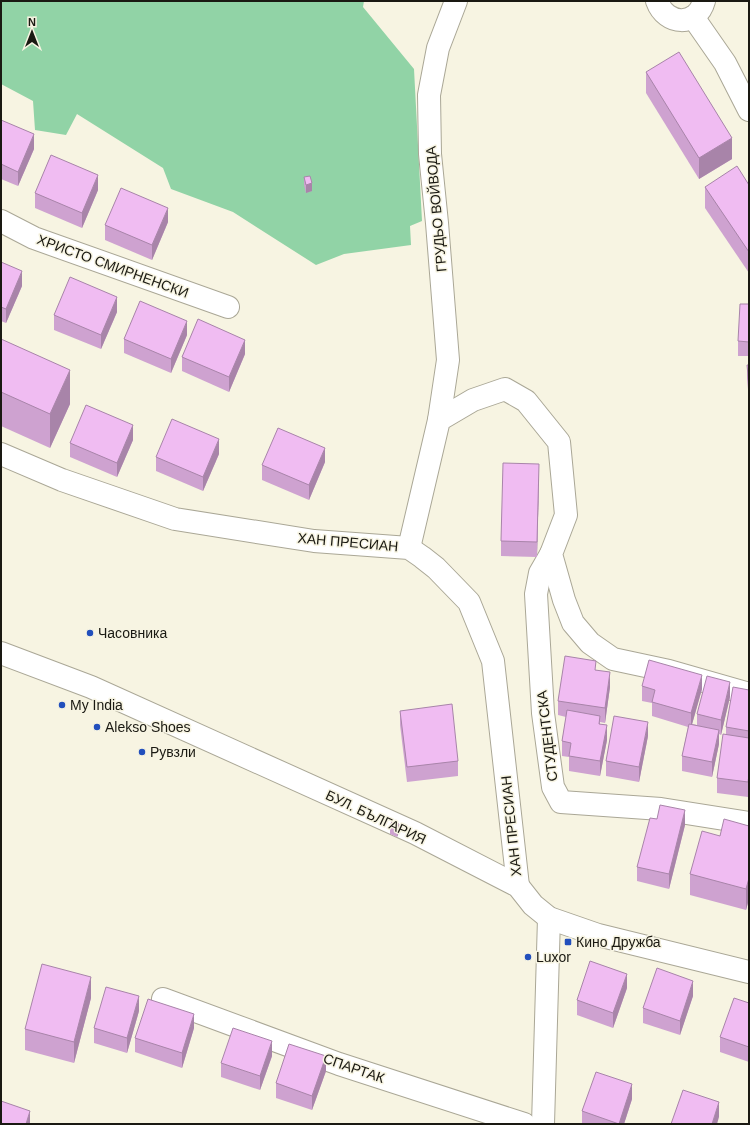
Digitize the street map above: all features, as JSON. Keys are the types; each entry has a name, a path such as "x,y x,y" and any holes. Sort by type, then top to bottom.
{"street":[{"name":"ГРУДЬО ВОЙВОДА","path":"415,552 439,420 448,360 430,154 429,95 438,48 456,1"},
{"path":"656,1 664,14 670,18 678,20 686,20 698,9 749,110"},
{"name":"ХРИСТО СМИРНЕНСКИ","path":"1,220 34,238 228,307"},
{"path":"439,420 473,400 506,389 526,401 559,442 566,515 551,554 564,600 573,623 590,642 613,659 669,671 749,694"},
{"name":"ХАН ПРЕСИАН","path":"1,454 62,480 175,519 314,541 415,552 436,568 469,602 493,661 518,886"},
{"name":"СТУДЕНТСКА","path":"551,554 540,573 536,594 543,713 553,787 561,802 661,809 749,823"},
{"name":"БУЛ. БЪЛГАРИЯ","path":"1,654 91,688 415,833 518,886 533,905 549,918 598,935 749,972"},
{"path":"543,1124 549,918"},
{"name":"СПАРТАК","path":"163,998 339,1064 524,1124"}],"green space":[{"path":"1,1 364,1 363,7 414,69 422,221 410,226 411,245 344,254 316,265 233,212 171,189 163,168 77,114 66,135 35,130 33,101 1,84"}],"building":[{"path":"679,52 732,138 699,158 646,72"},
{"path":"1,120 34,134 18,172 1,164"},
{"path":"51,155 98,175 82,213 35,193"},
{"path":"737,166 749,185 749,252 705,187"},
{"path":"310,176 312,183 306,185 304,177"},
{"path":"121,188 168,208 152,245 105,225"},
{"path":"1,262 22,271 6,309 1,307"},
{"path":"70,277 117,297 101,335 54,315"},
{"path":"140,301 187,321 171,359 124,339"},
{"path":"740,304 749,304 749,342 738,341"},
{"path":"198,319 245,340 229,377 182,357"},
{"path":"1,339 70,370 50,414 1,392"},
{"path":"747,365 749,365 749,386"},
{"path":"86,405 133,425 117,463 70,443"},
{"path":"172,419 219,439 203,477 156,457"},
{"path":"278,428 325,448 309,485 262,465"},
{"path":"503,463 539,464 537,542 501,541"},
{"path":"565,656 596,661 595,670 610,672 605,708 558,701"},
{"path":"649,660 702,675 691,713 652,702 655,690 642,686"},
{"path":"707,676 730,682 721,720 697,714"},
{"path":"733,687 749,690 749,731 726,727"},
{"path":"452,704 458,761 407,767 400,711"},
{"path":"567,710 600,716 599,724 607,725 600,761 569,756 571,743 562,741"},
{"path":"614,716 648,722 639,767 606,761"},
{"path":"689,724 719,730 712,762 682,756"},
{"path":"723,734 749,738 748,782 717,778"},
{"path":"660,805 685,810 669,874 637,867 650,818 657,819"},
{"path":"724,819 749,826 749,878 746,889 690,874 702,831 720,836"},
{"path":"392,821 399,824 397,830 390,827"},
{"path":"590,961 627,974 613,1013 577,1000"},
{"path":"42,964 91,977 74,1042 25,1029"},
{"path":"657,968 693,981 680,1021 643,1008"},
{"path":"106,987 139,996 127,1038 94,1028"},
{"path":"734,998 749,1003 749,1047 720,1037"},
{"path":"148,999 194,1014 182,1053 135,1038"},
{"path":"233,1028 272,1041 260,1076 221,1063"},
{"path":"289,1044 326,1056 312,1096 276,1083"},
{"path":"596,1072 632,1084 619,1124 582,1111"},
{"path":"683,1090 719,1102 712,1124 671,1124"},
{"path":"1,1101 30,1111 26,1124 1,1124"}],"place":[{"name":"Часовника","path":"90,633"},
{"name":"My India","path":"62,705"},
{"name":"Alekso Shoes","path":"97,727"},
{"name":"Рувзли","path":"142,752"},
{"name":"Кино Дружба","path":"568,942"},
{"name":"Luxor","path":"528,957"}]}
